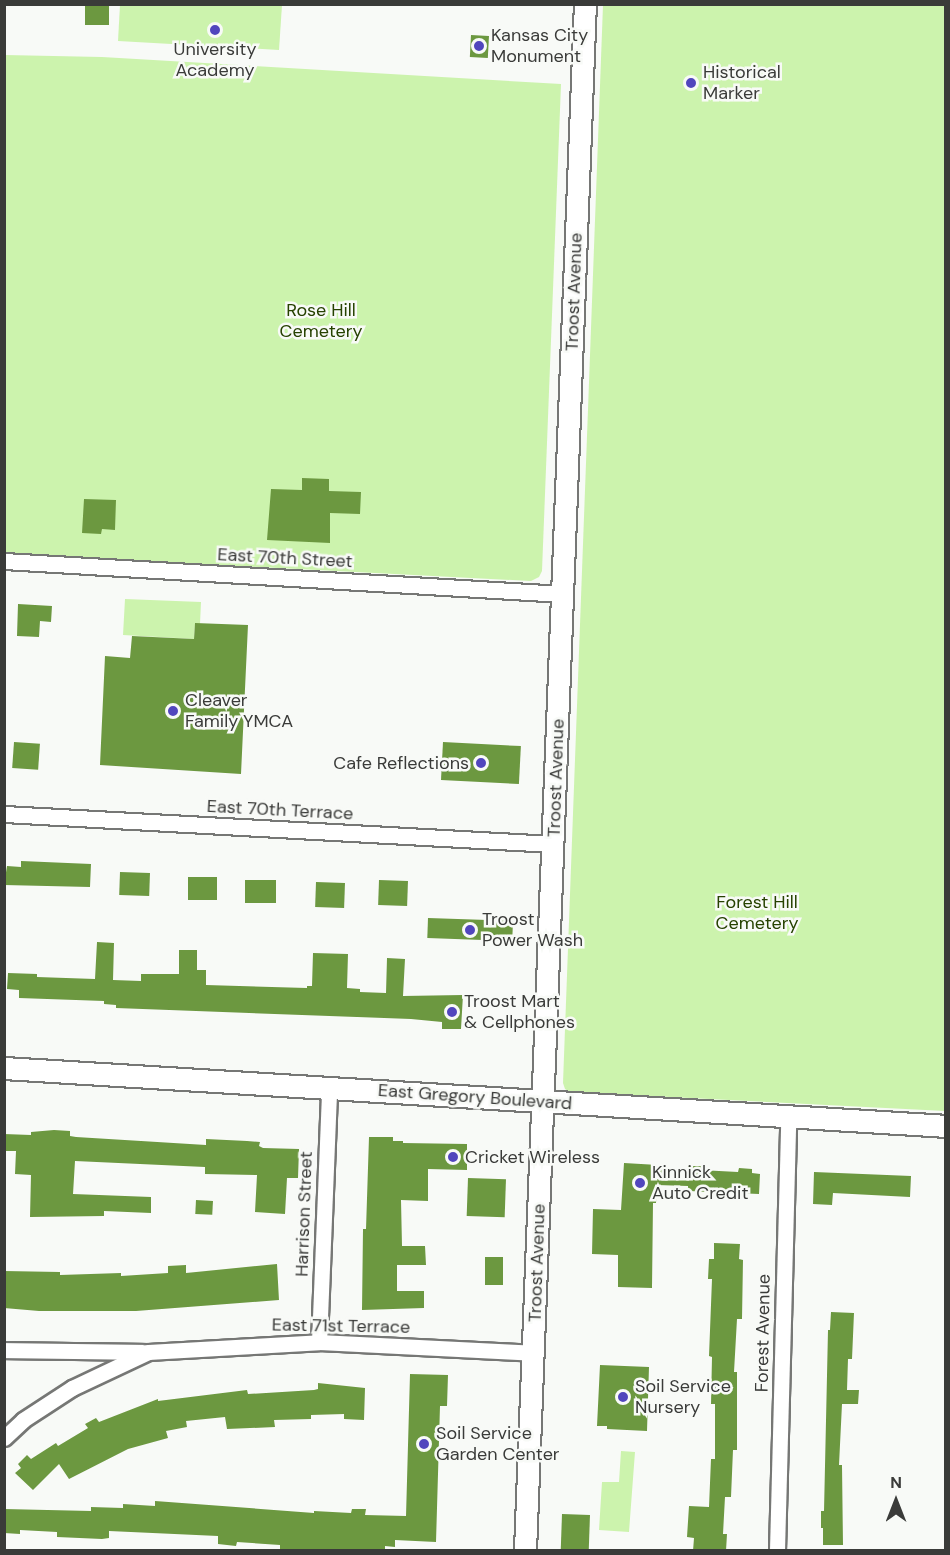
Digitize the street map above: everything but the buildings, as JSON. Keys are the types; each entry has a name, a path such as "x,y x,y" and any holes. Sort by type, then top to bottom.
{"main road":[{"name":"Troost Avenue","path":"525,1551 585,4"},
{"name":"East Gregory Boulevard","path":"4,1068 945,1126"}],"street":[{"name":"East 70th Street","path":"4,561 563,594"},
{"name":"East 70th Terrace","path":"4,814 553,844"},
{"name":"Harrison Street","path":"319,1342 329,1088"},
{"name":"Forest Avenue","path":"777,1551 788,1116"},
{"name":"East 71st Terrace","path":"4,1350 148,1352 319,1342 533,1353"},
{"name":"East 71st Terrace","path":"4,1438 23,1420 72,1388 148,1352"}],"green space":[{"path":"120,5 282,5 279,50 118,41"},
{"name":"Forest Hill Cemetery","path":"603,5 945,5 945,1111 570,1092 565,1089 563,1083"},
{"name":"Rose Hill Cemetery","path":"5,55 102,57 561,84 542,571 539,577 531,581 5,554"},
{"path":"125,599 201,602 200,624 195,624 194,639 123,635"},
{"path":"621,1451 635,1452 629,1532 599,1530 602,1482 619,1482"}],"place":[{"name":"University Academy","path":"215,30"},
{"name":"Kansas City Monument","path":"479,46"},
{"name":"Historical Marker","path":"691,83"},
{"name":"Cleaver Family YMCA","path":"173,711"},
{"name":"Cafe Reflections","path":"481,763"},
{"name":"Troost Power Wash","path":"470,930"},
{"name":"Troost Mart & Cellphones","path":"452,1012"},
{"name":"Cricket Wireless","path":"453,1157"},
{"name":"Kinnick Auto Credit","path":"640,1183"},
{"name":"Soil Service Nursery","path":"623,1397"},
{"name":"Soil Service Garden Center","path":"424,1444"}]}
